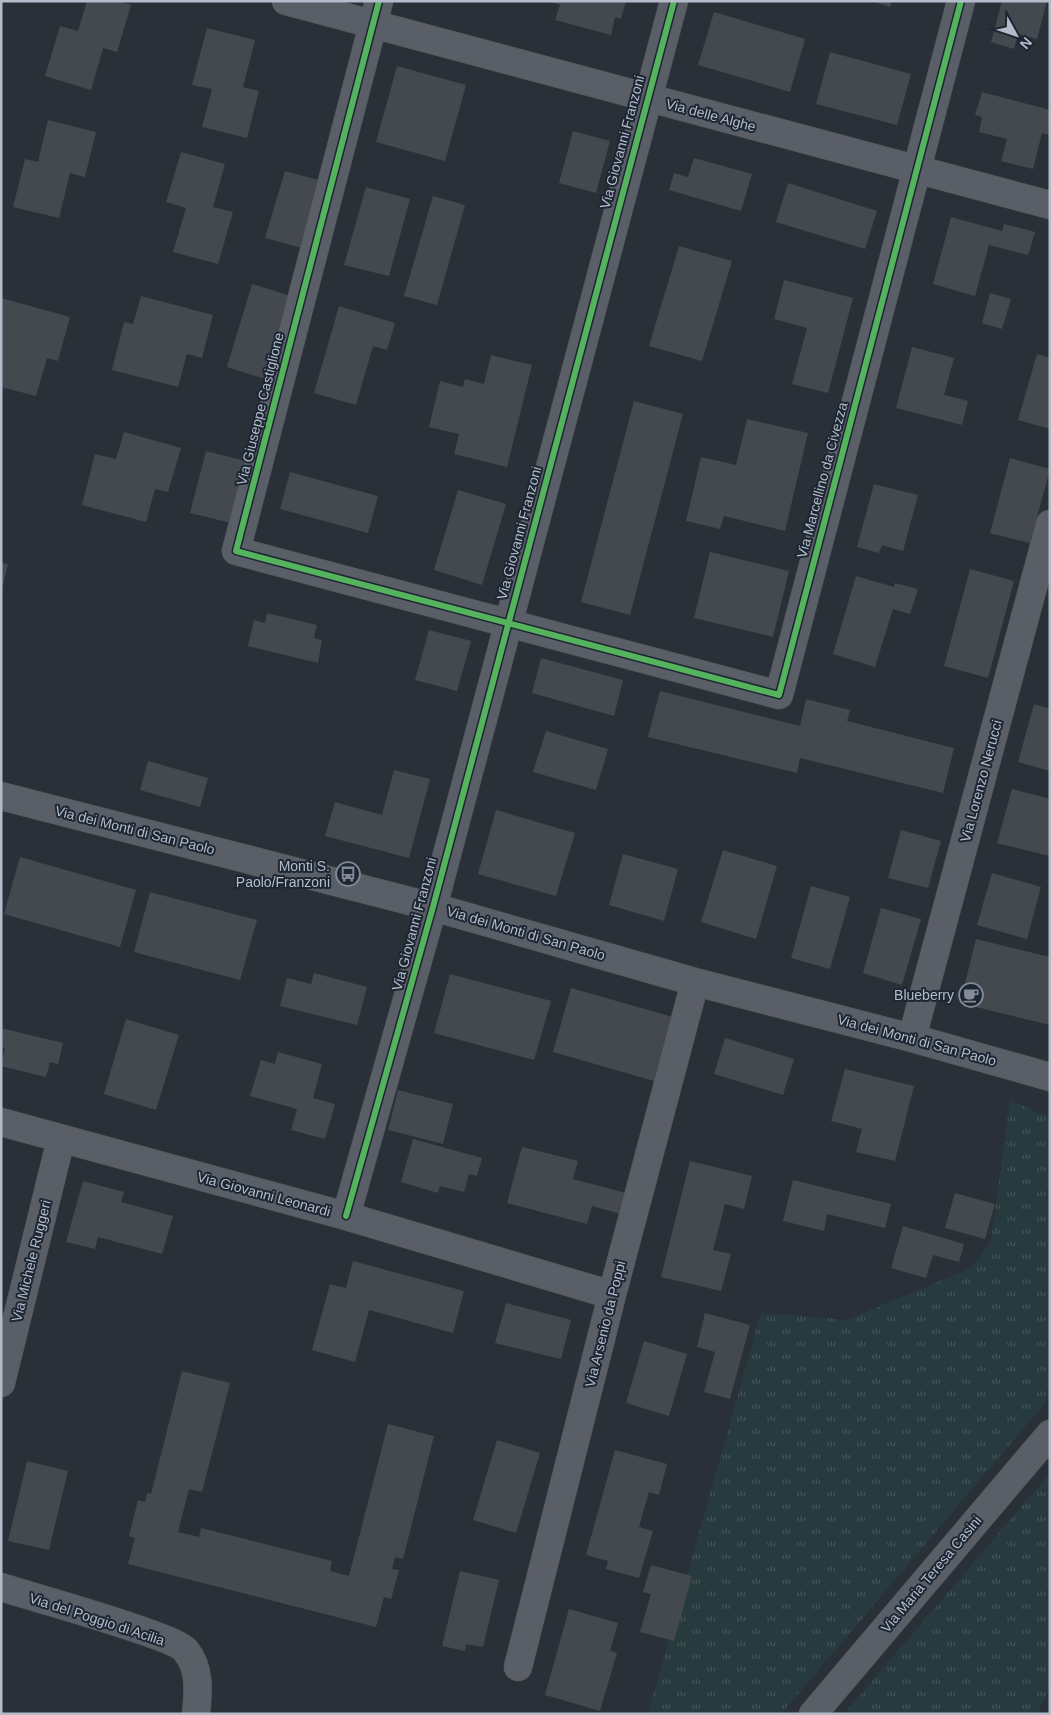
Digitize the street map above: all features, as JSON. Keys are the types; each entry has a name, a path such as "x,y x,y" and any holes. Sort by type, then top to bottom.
{"street":[{"name":"Via delle Alghe","path":"286,1 375,13 647,97 1050,205"},
{"name":"Via Giovanni Franzoni","path":"346,1216 509,622 674,1"},
{"name":"Via Marcellino da Civezza","path":"509,622 779,695 961,1"},
{"name":"Via Giuseppe Castiglione","path":"375,13 236,551 509,622"},
{"name":"Via Lorenzo Nerucci","path":"912,1038 1050,524"},
{"name":"Via dei Monti di San Paolo","path":"1,796 432,906 695,982 912,1038 1048,1077"},
{"name":"Via Arsenio da Poppi","path":"518,1667 612,1295 695,982"},
{"name":"Via Giovanni Leonardi","path":"1,1122 346,1216 612,1295"},
{"name":"Via Michele Ruggeri","path":"1,1383 61,1139"},
{"name":"Via Maria Teresa Casini","path":"813,1714 1050,1434"},
{"name":"Via del Poggio di Acilia","path":"1,1588 161,1637 186,1650 198,1678 196,1714"}],"green space":[{"path":"1010,1100 1050,1118 1050,1397 781,1714 648,1714 761,1313 847,1320 971,1268 991,1242"},
{"path":"1050,1473 1050,1689 1037,1714 844,1714"}],"building":[{"path":"87,1 118,1 131,5 117,52 103,48 91,90 45,76 60,26 78,31"},
{"path":"548,1 626,1 621,19 615,17 611,35 555,20 560,5"},
{"path":"872,1 892,1 890,7"},
{"path":"1002,1 1047,1 1037,39 1018,34 1014,49 991,42"},
{"path":"714,12 805,39 790,92 698,65"},
{"path":"207,28 255,40 243,87 259,91 247,138 202,127 212,89 192,85"},
{"path":"830,52 911,74 897,125 816,104"},
{"path":"397,66 466,85 445,161 376,142"},
{"path":"982,92 1050,110 1050,135 1042,133 1033,169 1001,161 1007,139 979,132 982,117 975,115"},
{"path":"48,120 96,132 85,177 70,173 59,218 13,207 25,159 38,162"},
{"path":"573,131 610,141 596,193 559,183"},
{"path":"181,152 225,164 213,207 233,212 218,264 173,252 186,208 166,202"},
{"path":"694,158 752,174 741,211 669,190 674,173 688,177"},
{"path":"285,171 322,181 302,248 265,238"},
{"path":"788,183 877,211 865,249 776,222"},
{"path":"366,187 410,199 389,276 344,265"},
{"path":"433,196 465,205 437,305 404,296"},
{"path":"951,217 1002,231 1004,224 1035,232 1028,255 989,245 975,296 933,284"},
{"path":"679,246 732,261 702,361 649,346"},
{"path":"784,280 853,298 828,393 792,384 807,328 774,319"},
{"path":"252,284 291,296 265,379 227,367"},
{"path":"990,293 1011,299 1002,329 982,323"},
{"path":"141,296 213,315 202,358 187,354 178,387 112,370 124,322 133,324"},
{"path":"1,298 70,317 58,361 47,358 36,396 1,387"},
{"path":"339,306 395,323 387,350 373,346 356,405 314,393"},
{"path":"912,347 954,358 944,395 968,401 962,425 896,408"},
{"path":"1037,354 1050,358 1050,429 1018,420"},
{"path":"491,355 532,365 507,467 454,454 459,434 429,427 440,381 463,387 465,379 484,384"},
{"path":"634,401 683,414 630,615 581,602"},
{"path":"747,419 808,433 785,531 724,516 720,529 686,521 701,457 736,465"},
{"path":"124,432 181,448 168,492 155,489 146,522 82,505 95,454 116,459"},
{"path":"206,451 246,461 231,523 190,513"},
{"path":"1010,458 1050,469 1030,543 990,533"},
{"path":"290,472 378,496 368,533 280,509"},
{"path":"874,484 918,495 903,551 882,545 879,553 857,547"},
{"path":"458,490 506,504 482,585 434,570"},
{"path":"710,552 789,571 773,637 694,618"},
{"path":"1,563 8,564 2,589 1,588"},
{"path":"970,569 1014,581 988,678 944,666"},
{"path":"856,576 894,587 895,583 918,589 910,614 893,609 875,667 833,654"},
{"path":"267,613 317,625 314,638 322,640 318,663 248,646 254,620 265,623"},
{"path":"429,630 471,641 457,691 415,680"},
{"path":"541,658 623,680 614,716 532,693"},
{"path":"660,691 800,726 806,699 850,710 847,721 954,748 943,793 800,758 797,773 648,737"},
{"path":"1034,704 1050,709 1050,771 1018,762"},
{"path":"546,731 608,749 596,790 533,772"},
{"path":"148,761 208,778 200,807 140,790"},
{"path":"394,770 430,779 409,858 325,836 335,802 382,815"},
{"path":"1012,789 1050,799 1050,856 997,843"},
{"path":"496,810 575,833 556,896 478,874"},
{"path":"901,830 941,841 928,888 888,878"},
{"path":"723,850 777,866 756,939 701,922"},
{"path":"623,854 678,869 664,921 609,905"},
{"path":"20,857 136,890 120,947 4,914"},
{"path":"992,873 1041,887 1027,939 977,925"},
{"path":"811,886 850,897 830,969 791,958"},
{"path":"150,892 257,920 240,980 134,952"},
{"path":"881,908 921,919 902,985 863,973"},
{"path":"976,939 1050,957 1050,1025 960,1003"},
{"path":"314,973 367,987 357,1025 280,1006 287,978 311,984"},
{"path":"450,974 551,1001 534,1060 434,1033"},
{"path":"571,988 673,1017 654,1081 553,1052"},
{"path":"126,1019 179,1035 156,1110 104,1094"},
{"path":"1,1028 63,1043 58,1064 50,1062 46,1077 1,1066 5,1048 1,1047"},
{"path":"725,1038 794,1059 783,1095 714,1074"},
{"path":"278,1052 322,1064 313,1098 335,1104 325,1139 291,1130 297,1109 250,1096 261,1060 275,1064"},
{"path":"845,1069 914,1086 895,1161 856,1152 862,1129 831,1121"},
{"path":"398,1090 453,1104 443,1144 388,1130"},
{"path":"413,1139 482,1158 477,1176 469,1174 464,1192 440,1186 438,1193 401,1182"},
{"path":"522,1147 578,1161 573,1179 626,1193 621,1214 592,1206 587,1224 507,1203"},
{"path":"690,1161 752,1176 744,1209 725,1204 713,1250 731,1254 721,1291 661,1277"},
{"path":"793,1180 891,1204 885,1228 827,1214 824,1231 783,1221"},
{"path":"83,1181 124,1192 121,1202 173,1216 162,1254 98,1237 95,1249 66,1242"},
{"path":"955,1193 995,1204 985,1239 945,1228"},
{"path":"903,1226 964,1244 959,1262 933,1255 926,1278 891,1268"},
{"path":"353,1261 464,1291 453,1333 369,1310 355,1362 312,1350 330,1284 346,1288"},
{"path":"506,1303 571,1320 561,1359 495,1343"},
{"path":"705,1313 750,1325 730,1399 704,1392 715,1352 697,1347"},
{"path":"644,1341 687,1354 669,1416 626,1403"},
{"path":"182,1371 230,1383 202,1492 189,1489 178,1532 199,1537 201,1528 332,1561 330,1571 349,1576 388,1424 434,1436 403,1559 395,1557 392,1569 399,1570 391,1599 384,1597 376,1627 128,1564 135,1538 129,1536 138,1500 145,1502 147,1493 151,1494"},
{"path":"497,1440 540,1453 516,1533 473,1520"},
{"path":"615,1450 667,1464 659,1495 649,1492 639,1527 653,1531 639,1578 606,1569 608,1561 586,1555"},
{"path":"27,1461 68,1471 49,1550 8,1541"},
{"path":"651,1565 692,1576 674,1641 640,1632 651,1594 643,1592"},
{"path":"460,1571 499,1580 483,1647 466,1644 465,1651 442,1646"},
{"path":"569,1609 618,1623 610,1651 617,1653 600,1711 545,1695"}],"cycle path":[{"path":"379,1 236,551 779,695 961,1"},
{"path":"346,1216 433,907 674,1"}],"place":[{"name":"Monti S. Paolo/Franzoni","path":"348,874"},
{"name":"Blueberry","path":"971,995"}]}
